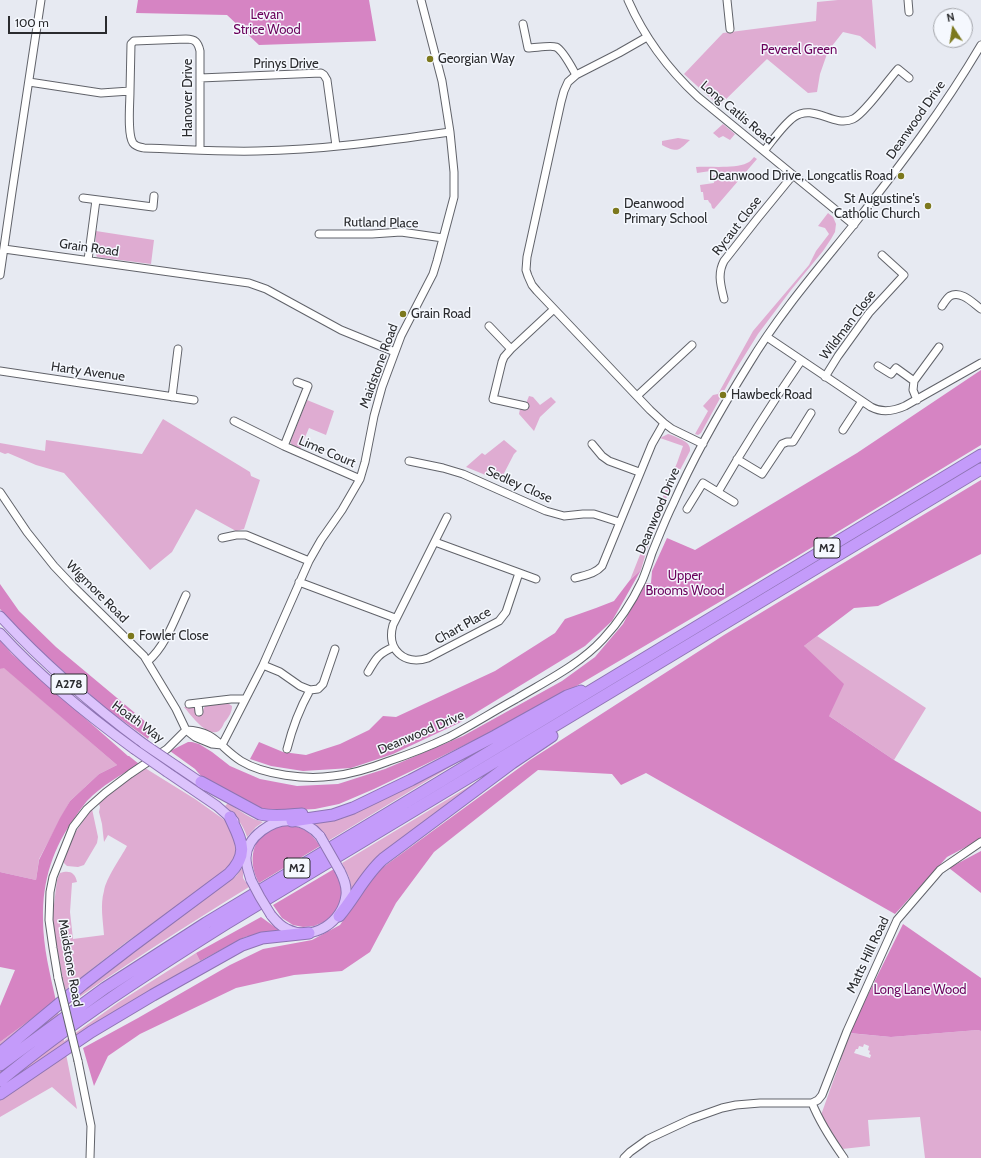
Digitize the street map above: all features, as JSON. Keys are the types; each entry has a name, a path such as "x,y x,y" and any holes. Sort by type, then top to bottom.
{"highway":[{"name":"M2","path":"0,1065 105,988 206,923 981,455"},
{"name":"M2","path":"0,1081 91,1012 159,966 227,923 981,469"},
{"name":"M2","path":"292,821 322,817 343,812 411,780 567,696 602,683"},
{"name":"M2","path":"339,916 349,904 368,874 383,859 512,763 571,723 584,708"},
{"name":"M2","path":"201,782 260,814 268,816 331,810 378,796"},
{"path":"0,1053 83,984 220,881 235,868 241,858 242,849 240,840 230,818"},
{"path":"220,881 232,877 241,868 247,855"},
{"path":"0,1094 91,1032 242,945 262,938 309,933"}],"main road":[{"name":"Hoath Way","path":"0,616 59,676 144,744 255,817 267,821 280,822"},
{"name":"Hoath Way","path":"0,633 39,673 68,698 134,749 218,806 238,825 247,855"},
{"path":"292,821 302,823 310,827 320,836 344,878 346,894 344,906 339,916 324,928 309,933 287,929 278,923 271,915 251,880 247,868 247,855 254,838 259,832 280,822 292,821"}],"street":[{"path":"0,275 42,0"},
{"name":"Maidstone Road","path":"222,745 263,665 309,561 360,479 377,405 395,352 401,336 433,274 443,238 454,191 454,172 450,132 442,81 421,0"},
{"name":"Long Catlis Road","path":"628,0 647,37 667,65 698,97 854,225"},
{"path":"727,0 730,29"},
{"path":"908,0 909,12"},
{"path":"523,24 528,48 552,46 558,48 576,75"},
{"path":"647,37 576,75 568,82 561,102 526,264 528,276 532,285 637,396 672,429 703,444"},
{"name":"Hanover Drive","path":"130,91 131,44 134,41 193,39 197,42 200,51 200,150"},
{"name":"Deanwood Drive","path":"186,730 197,730 214,737 239,760 272,772 306,778 348,774 395,759 438,742 479,721 560,673 588,654 619,621 632,601 643,579 663,524 674,500 703,444 747,367 795,298 854,225 919,140 981,46"},
{"path":"764,151 790,120 799,114 813,112 834,120 850,120 861,113 898,69 909,78"},
{"name":"Prinys Drive","path":"200,78 320,73 324,75 327,84 336,146"},
{"path":"29,82 101,93 130,91 130,134 136,147 144,148 258,151 336,146 450,132"},
{"name":"Rycaut Close","path":"724,299 720,275 724,261 757,218 794,175"},
{"path":"83,198 152,207 154,196"},
{"path":"88,260 96,200"},
{"name":"Rutland Place","path":"319,234 372,234 401,232 443,238"},
{"name":"Grain Road","path":"4,249 240,281 258,285 341,330 395,352"},
{"name":"Wildman Close","path":"825,376 868,313 904,275 882,255"},
{"path":"942,306 949,297 958,294 981,309"},
{"path":"525,406 492,400 502,362 504,357 511,349 554,309"},
{"path":"489,326 511,349"},
{"path":"767,337 862,401 875,409 884,411 900,409 981,363"},
{"path":"637,396 692,345"},
{"path":"917,400 913,390 914,381 939,347"},
{"path":"172,397 178,348"},
{"path":"718,492 737,459 801,361"},
{"path":"878,366 891,374 896,368 914,381"},
{"name":"Harty Avenue","path":"0,371 194,400"},
{"name":"Lime Court","path":"284,446 308,386 297,382"},
{"path":"843,430 862,401"},
{"path":"737,459 762,474 782,444 793,442 811,413"},
{"name":"Lime Court","path":"234,421 284,446 360,479"},
{"path":"575,578 600,569 639,472 664,423"},
{"path":"592,444 602,456 609,461 639,472"},
{"name":"Sedley Close","path":"409,461 463,474 554,514 564,516 594,514 619,522"},
{"path":"687,509 703,484 734,502"},
{"name":"Wigmore Road","path":"0,492 27,532 54,566 148,661 176,708 186,730"},
{"path":"368,672 376,657 394,647 391,640 393,625 436,542 447,517"},
{"path":"222,538 236,535 246,535 309,561"},
{"path":"436,542 536,579"},
{"name":"Chart Place","path":"394,647 399,654 407,659 417,661 423,660 495,623 502,618 506,612 519,573"},
{"path":"299,582 396,618"},
{"path":"148,661 157,653 163,644 186,595"},
{"path":"263,665 280,672 300,686 310,690 318,689 323,684 335,649"},
{"path":"287,749 290,737 310,690"},
{"path":"189,704 246,699"},
{"path":"198,703 199,712"},
{"name":"Maidstone Road","path":"90,1158 91,1126 78,1061 58,978 49,920 50,892 53,877 74,826 87,809 105,793 167,748 186,730"},
{"name":"Matts Hill Road","path":"812,1103 818,1100 822,1095 847,1031 896,920 940,870 981,842"},
{"path":"624,1158 648,1139 691,1119 722,1108 760,1103 812,1103 832,1142 844,1158"}],"green space":[{"name":"Levan Strice Wood","path":"138,0 369,0 376,41 259,45 227,15 136,13"},
{"name":"Peverel Green","path":"838,0 872,0 876,49 860,36 843,32 828,51 820,74 817,92 808,93 767,59 719,106 684,74 723,33 816,21 817,2"},
{"path":"723,124 735,134 730,140 723,136 719,138 713,133"},
{"path":"678,138 690,140 678,150 662,145 662,141"},
{"path":"754,157 757,159 714,209 712,208 708,200 704,200 700,185 714,183 713,176 718,174 717,170 697,173 696,167 742,165 748,163"},
{"path":"828,213 833,217 836,224 835,232 831,239 758,334 735,371 701,433 698,435 695,434 708,411 703,406 713,395 718,394 753,331 809,265 816,251 829,234 825,228 818,226"},
{"path":"96,231 154,240 151,264 97,257 95,252"},
{"name":"Upper Brooms Wood","path":"981,370 981,445 796,557 551,701 374,789 339,804 315,809 263,812 201,776 195,769 170,751 188,742 192,742 199,744 212,752 230,766 260,779 297,786 338,784 385,769 463,736 562,681 595,657 623,624 645,583 651,583 652,571 667,538 695,550 857,453"},
{"path":"529,396 533,397 540,405 551,397 556,402 540,417 534,431 519,414 520,409 525,410"},
{"path":"307,400 334,411 326,435 309,428 300,449 292,445 290,442"},
{"path":"163,419 250,472 251,476 260,480 244,529 236,531 196,509 172,552 150,570 64,473 36,465 8,453 5,454 0,452 0,443 45,451 46,440 142,454"},
{"path":"668,434 687,443 690,447 690,451 670,489 647,549 641,570 630,580 683,446 660,438"},
{"path":"504,440 517,451 500,481 466,467 482,453 485,455"},
{"path":"981,480 981,554 878,606 854,608 804,646 844,684 829,716 894,760 981,812 981,839 947,857 895,914 646,773 621,785 612,774 538,770 434,852 396,903 370,952 342,971 294,975 236,988 140,1034 108,1056 94,1086 83,1048 230,965 263,949 312,940 340,925 375,873 530,760 724,635"},
{"path":"641,570 612,621 585,646 459,723 393,754 351,768 303,771 271,766 250,759 259,742 283,752 306,755 340,744 369,730 383,716 396,717 495,671 555,633 565,619 614,601 630,580"},
{"path":"0,584 19,611 56,647 153,728 148,739 108,710 33,644 0,609"},
{"path":"817,636 926,708 894,760 829,716 804,646"},
{"path":"0,640 12,654 139,764 98,790 87,801 68,828 55,852 50,865 44,891 43,929 49,971 56,1001 0,1042 0,1006 15,970 0,967 0,872 36,880 39,860 70,801 99,774 117,765 4,668 0,669"},
{"path":"4,667 117,765 99,774 70,801 39,859 36,880 0,872 0,669"},
{"path":"226,703 232,706 231,713 220,730 214,732 204,729 184,707 195,708 197,714 203,714 205,706"},
{"path":"478,750 328,841 321,831 309,819 330,817"},
{"path":"506,764 406,837 352,892 349,877 342,863"},
{"path":"145,768 195,799 226,821 233,831 239,851 231,868 125,943 65,990 52,921 57,880 60,873 69,872 75,876 77,882 72,883 70,912 73,939 104,935 102,907 105,886 110,874 127,846 108,835 104,842 99,804 114,788"},
{"path":"228,803 249,817 263,822 247,837 238,820 225,806"},
{"path":"92,809 98,837 97,843 84,865 78,867 67,866 64,863 64,857 69,843"},
{"path":"288,824 307,831 320,846 259,883 253,861 255,847 262,835 268,830"},
{"path":"981,851 981,893 949,868"},
{"path":"243,867 243,878 249,887 152,948 58,1012 64,1041 119,1002 196,953 200,961 64,1044 77,1109 52,1087 0,1117 0,1042 56,1001 236,876"},
{"path":"334,869 342,887 341,898 337,910 326,921 314,926 303,927 293,925 282,918 273,905"},
{"path":"261,917 279,930 245,937 200,961 196,953"},
{"name":"Long Lane Wood","path":"903,924 981,978 981,1031 891,1037 849,1033"},
{"path":"981,1031 981,1158 925,1158 920,1117 868,1120 870,1146 842,1149 821,1115 840,1062 848,1033 891,1037","holes":["864,1044 869,1046 868,1050 870,1051 870,1058 854,1053 859,1046 863,1047"]}],"place":[{"name":"Georgian Way","path":"430,59"},
{"name":"Deanwood Drive, Longcatlis Road","path":"901,176"},
{"name":"St Augustine's Catholic Church","path":"928,206"},
{"name":"Deanwood Primary School","path":"616,211"},
{"name":"Grain Road","path":"403,314"},
{"name":"Hawbeck Road","path":"723,395"},
{"name":"Fowler Close","path":"131,636"}]}
